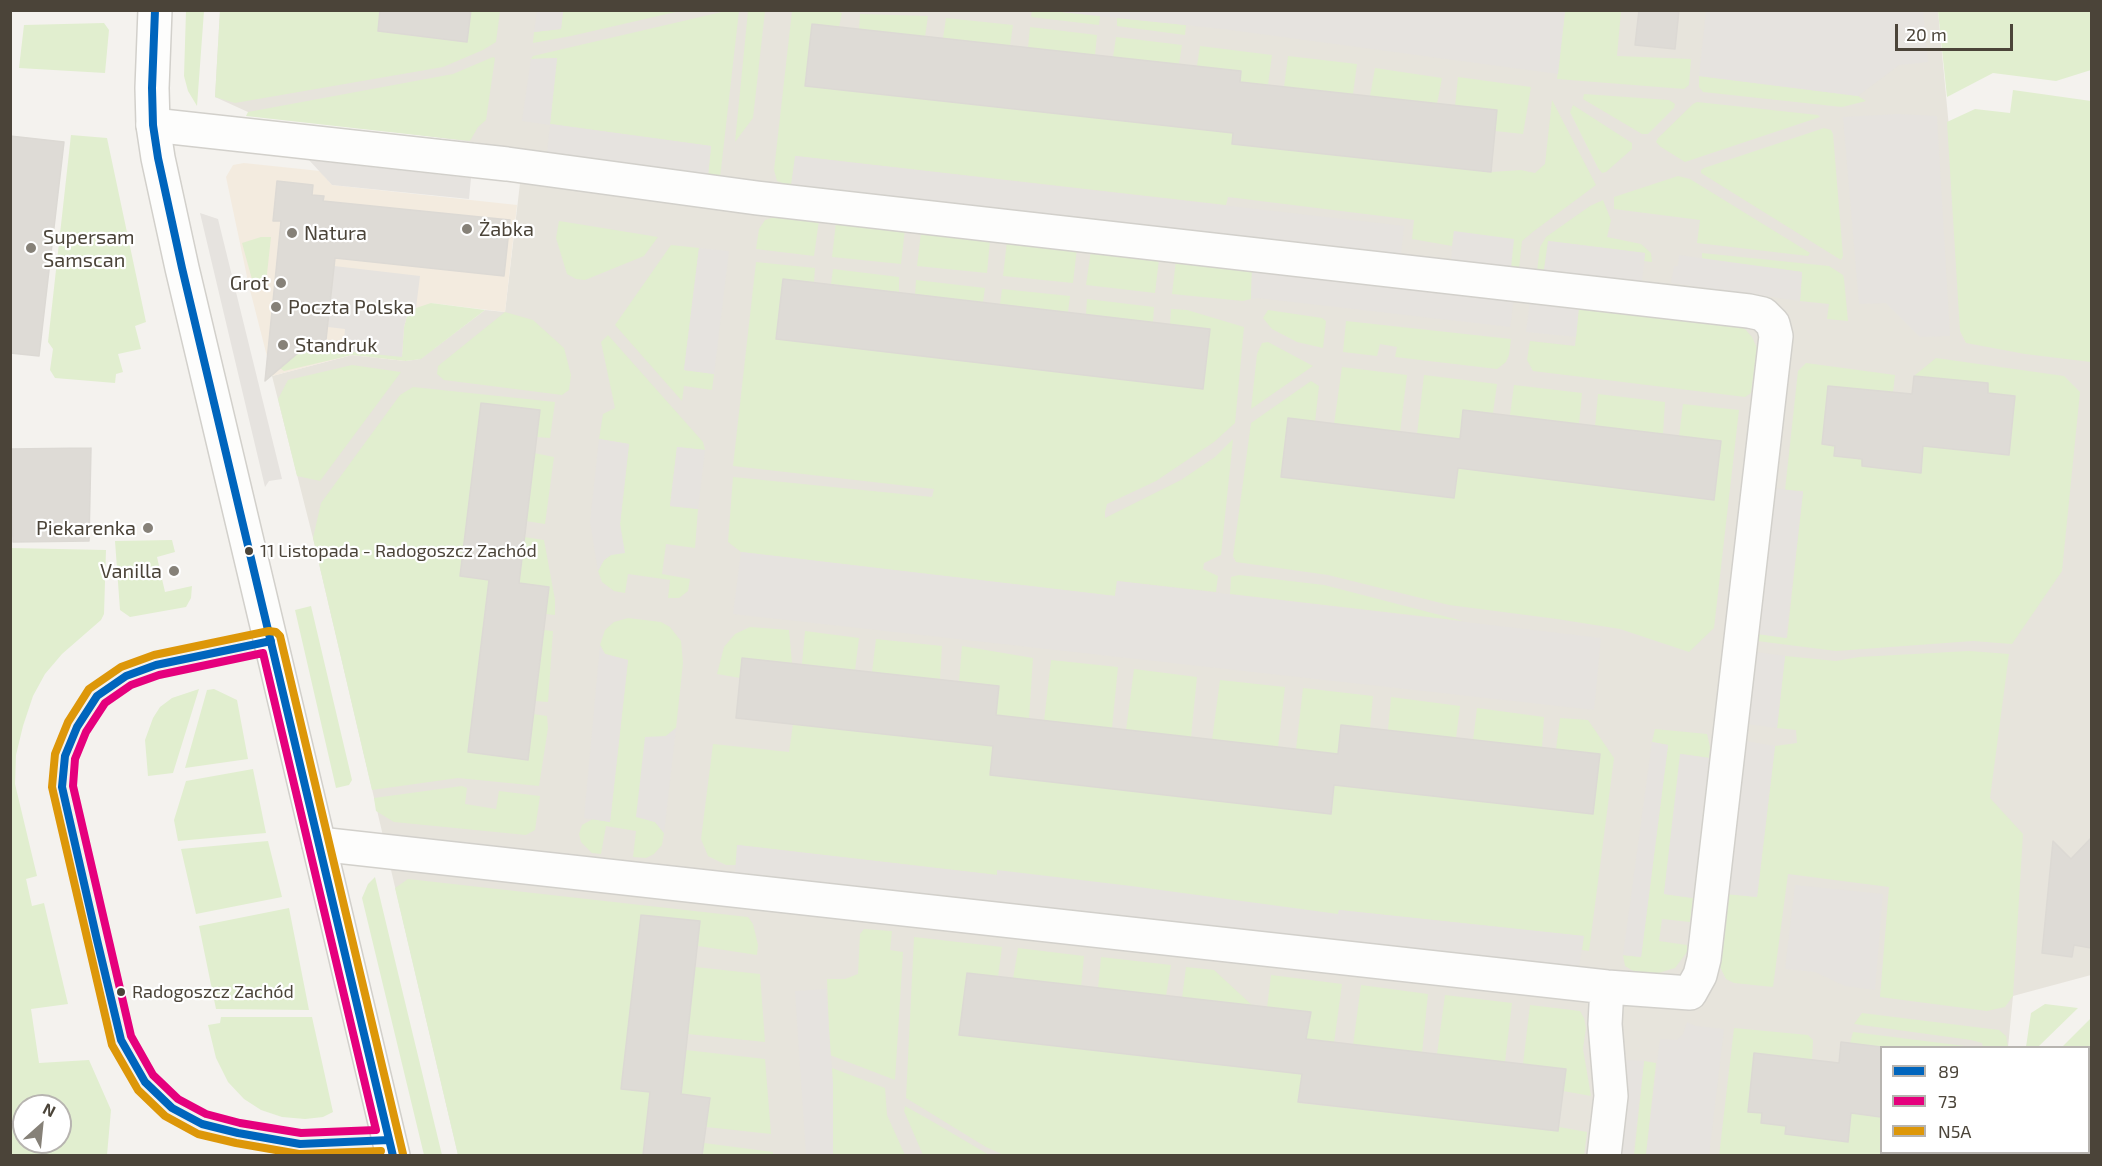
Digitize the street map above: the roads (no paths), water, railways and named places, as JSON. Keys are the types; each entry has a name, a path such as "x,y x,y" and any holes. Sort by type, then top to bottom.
{"street":[{"path":"155,10 152,88 153,125 158,158 182,268 393,1155"},
{"path":"153,125 527,166 757,198 1763,314 1773,324 1776,336 1704,959 1700,975 1690,993 1607,987 319,844"},
{"path":"1605,1155 1611,1096 1605,1024 1607,987"}],"place":[{"name":"Żabka","path":"467,229"},
{"name":"Natura","path":"292,233"},
{"name":"Supersam Samscan","path":"31,248"},
{"name":"Grot","path":"281,283"},
{"name":"Poczta Polska","path":"276,307"},
{"name":"Standruk","path":"283,345"},
{"name":"Piekarenka","path":"148,528"},
{"name":"11 Listopada - Radogoszcz Zachód","path":"249,551"},
{"name":"Vanilla","path":"174,571"},
{"name":"Radogoszcz Zachód","path":"121,992"}]}
